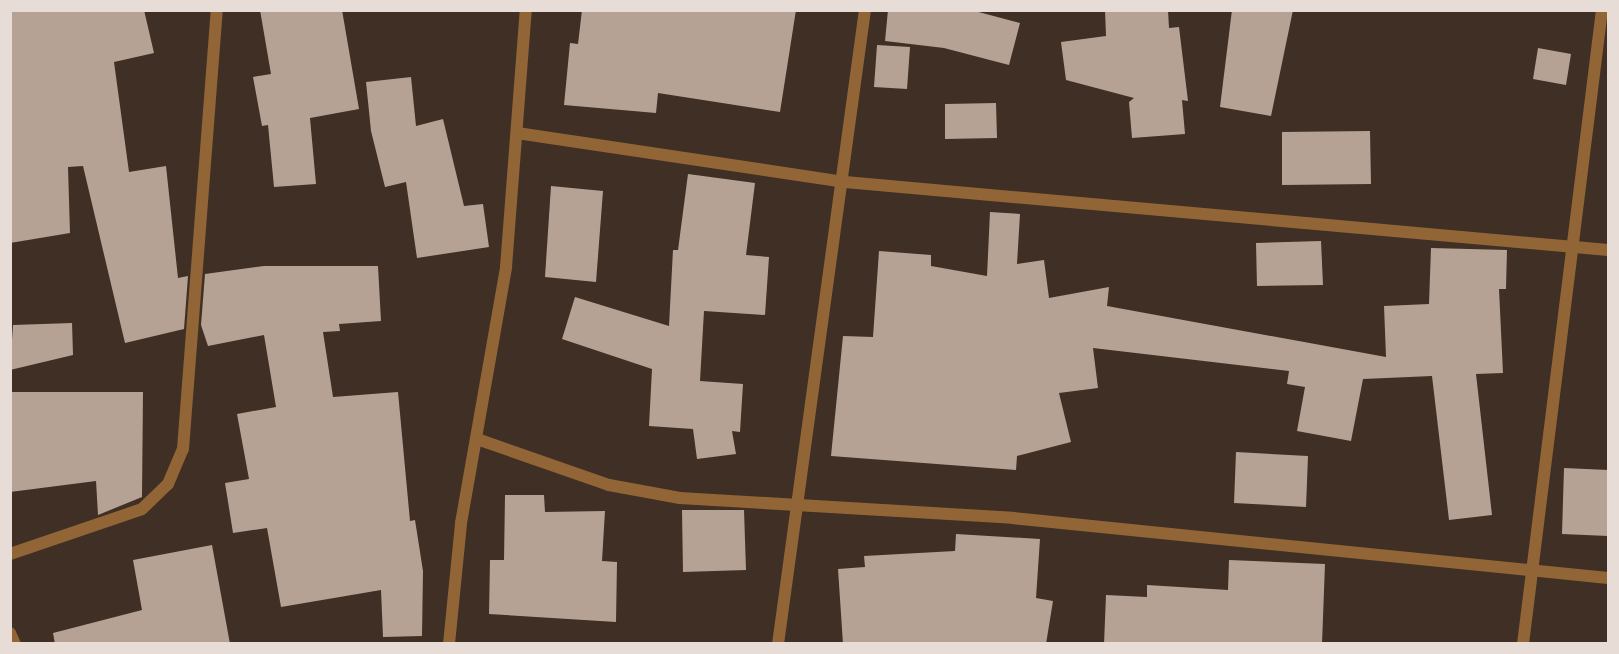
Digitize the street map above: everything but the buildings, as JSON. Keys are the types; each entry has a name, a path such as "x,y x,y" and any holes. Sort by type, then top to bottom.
{"street":[{"path":"10,554 142,509 168,484 183,449 217,10"},
{"path":"449,644 461,523 506,267 526,10"},
{"path":"778,644 845,182 865,10"},
{"path":"1523,644 1534,571 1569,245 1602,10"},
{"path":"517,133 845,182 1429,238 1569,245 1608,250"},
{"path":"477,439 609,485 680,498 799,507 1012,518 1608,578"},
{"path":"10,633 15,644"}]}
